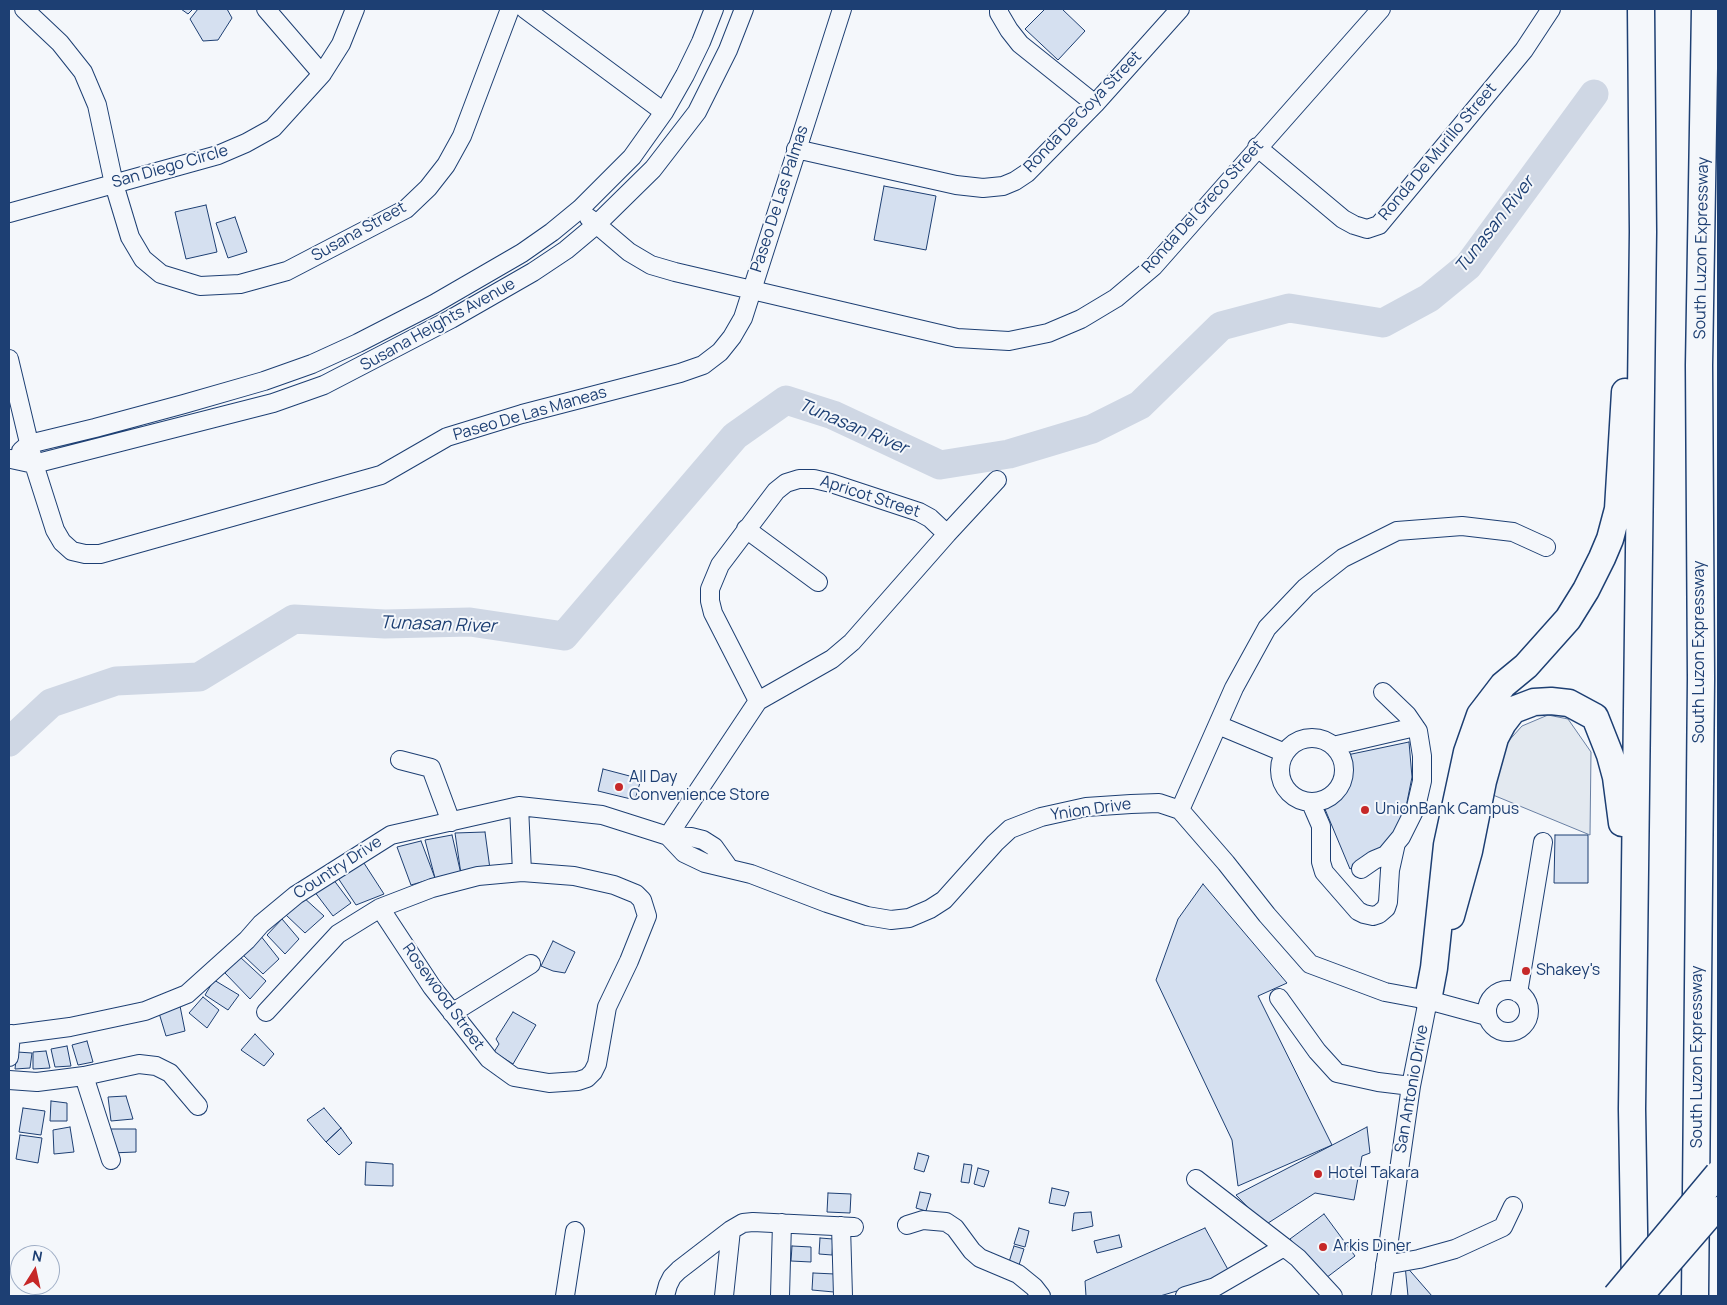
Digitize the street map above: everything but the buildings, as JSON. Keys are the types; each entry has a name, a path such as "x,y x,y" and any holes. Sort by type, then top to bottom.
{"highway":[{"name":"South Luzon Expressway","path":"1696,1296 1701,679 1699,365 1705,9"},
{"path":"1635,1296 1632,1109 1643,232 1641,13"},
{"path":"1706,36 1718,209"},
{"path":"1428,1000 1434,968 1447,845 1467,752 1480,716 1503,685 1526,666 1568,619 1594,576 1610,539 1618,509 1628,348 1643,232"},
{"path":"1701,679 1718,524"},
{"path":"1434,968 1458,896 1483,781 1495,738 1513,710 1534,702 1550,700 1568,703 1595,717 1601,729 1616,777 1634,923"},
{"path":"1616,1296 1718,1174"}],"main road":[{"path":"1642,1296 1718,1208"}],"street":[{"name":"Susana Street","path":"24,9 60,43 83,72 97,105 114,184 130,237 143,259 161,274 200,286 240,284 287,271 406,209 428,188 446,165 462,136 510,9"},
{"path":"266,9 322,74"},
{"name":"San Diego Circle","path":"9,213 218,156 272,128 322,74 341,44 356,9"},
{"path":"525,9 664,112"},
{"name":"Susana Heights Avenue","path":"10,460 29,444 184,404 264,381 312,364 358,344 442,300 522,253 580,209 632,157 664,112 685,75 714,9"},
{"name":"Susana Heights Avenue","path":"10,460 34,464 273,403 324,386 425,333 533,272 566,250 597,224 653,169 696,112 728,50 744,9"},
{"name":"Paseo De Las Palmas","path":"580,209 630,252 651,265 752,290 842,9"},
{"path":"999,9 1009,30 1020,44 1095,104"},
{"name":"Ronda De Goya Street","path":"796,149 956,185 984,188 1003,186 1027,173 1095,104 1180,9"},
{"name":"Ronda Del Greco Street","path":"752,290 957,338 1009,341 1048,333 1081,319 1116,298 1154,266 1380,9"},
{"name":"Ronda De Murillo Street","path":"1257,147 1343,219 1367,229 1378,225 1524,50 1551,9"},
{"name":"Paseo De Las Maneas","path":"34,464 55,530 62,542 72,551 85,554 100,554 381,474 447,438 522,414 680,373 703,365 720,352 732,337 743,318 752,290"},
{"path":"9,359 34,464"},
{"name":"Apricot Street","path":"758,701 713,613 710,589 720,565 776,491 786,483 799,479 814,479 831,483 919,512 930,518 948,534"},
{"path":"668,836 758,701 832,659 852,642 997,480"},
{"path":"1487,1016 1428,1000 1385,992 1310,964 1180,810 1234,688 1267,628 1306,587 1343,558 1397,531 1462,526 1513,532 1546,547"},
{"path":"746,529 818,582"},
{"path":"1361,869 1374,860 1386,855 1396,843 1416,807 1422,781 1422,756 1418,731 1407,715 1382,692"},
{"path":"1218,725 1285,753"},
{"path":"1333,746 1415,727"},
{"path":"1308,739 1321,739 1333,746 1343,761 1344,779 1338,790 1329,798 1311,803 1295,798 1284,785 1280,769 1285,753 1295,743 1308,739"},
{"path":"400,760 431,768 452,822"},
{"path":"1311,803 1321,826 1321,854 1324,872 1358,911 1364,914 1373,916 1386,908 1390,870 1396,843"},
{"name":"Ynion Drive","path":"694,858 751,874 867,916 892,920 909,918 930,909 944,900 1010,829 1041,817 1086,807 1131,804 1159,804 1180,810"},
{"path":"266,1012 338,934 380,908 432,888 478,876 522,872 519,806"},
{"name":"Country Drive","path":"10,1034 70,1027 145,1011 187,994 261,924 296,895 391,835 519,806 602,815 668,836 684,853 694,858"},
{"path":"668,836 691,837 703,840 714,847 729,868"},
{"path":"1518,993 1542,842"},
{"name":"Rosewood Street","path":"380,908 432,987 489,1058 514,1077 548,1083 578,1081 587,1078 597,1064 607,1007 646,923 646,908 636,894 614,885 574,876 522,872"},
{"path":"452,1013 531,964"},
{"path":"1505,990 1518,993 1524,998 1528,1010 1525,1023 1514,1031 1500,1030 1494,1027 1487,1016 1489,1002 1498,992 1505,990"},
{"path":"1279,998 1317,1051 1337,1073 1378,1082 1411,1086"},
{"name":"San Antonio Drive","path":"1381,1296 1411,1086 1428,1000"},
{"path":"9,1057 10,1034"},
{"path":"9,1080 37,1082 84,1076 139,1064 156,1066 170,1073 198,1106"},
{"path":"84,1076 111,1160"},
{"path":"1196,1179 1298,1258 1333,1296"},
{"path":"1385,1265 1419,1259 1454,1249 1503,1227 1513,1206"},
{"path":"907,1225 923,1220 946,1222 955,1228 972,1251 980,1258 1018,1274 1034,1287 1041,1296"},
{"path":"665,1296 672,1277 731,1230 743,1224 754,1222 848,1226 843,1296"},
{"path":"780,1296 782,1223"},
{"path":"724,1296 731,1230"},
{"path":"565,1296 575,1231"},
{"path":"1185,1296 1215,1287 1284,1248"}],"shaded area":[{"path":"1548,715 1568,719 1591,752 1590,835 1493,795 1504,746 1522,726"}],"waterway":[{"name":"Tunasan River","path":"9,742 51,703 116,681 199,677 294,619 385,624 470,622 564,636 735,436 786,400 833,415 940,465 1009,454 1092,429 1140,405 1221,326 1289,308 1383,323 1429,298 1468,266 1594,94"}],"place":[{"name":"All Day Convenience Store","path":"619,787"},
{"name":"UnionBank Campus","path":"1365,810"},
{"name":"Shakey's","path":"1526,971"},
{"name":"Hotel Takara","path":"1318,1174"},
{"name":"Arkis Diner","path":"1323,1247"}]}
